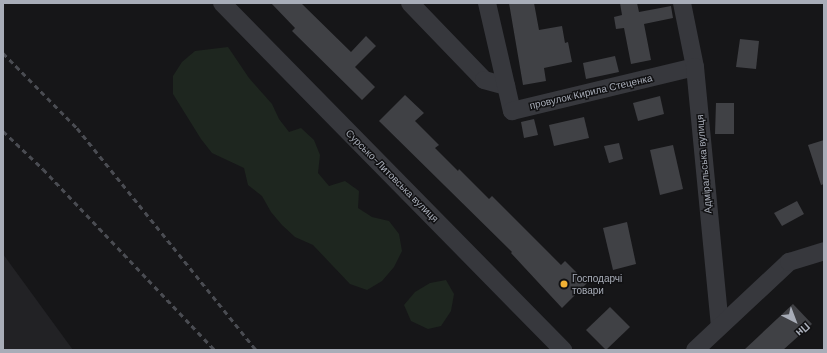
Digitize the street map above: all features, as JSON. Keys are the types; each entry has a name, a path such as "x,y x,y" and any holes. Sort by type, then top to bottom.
{"street":[{"name":"Сурсько-Литовська вулиця","path":"222,3 563,350"},
{"path":"410,3 484,80 506,86"},
{"name":"провулок Кирила Стеценка","path":"487,3 512,111 695,67"},
{"name":"Адміральська вулиця","path":"682,3 695,67 720,326"},
{"path":"695,350 789,262 824,251"}],"shaded area":[{"path":"228,47 249,78 272,104 279,119 289,132 301,128 314,140 320,155 318,173 329,186 345,181 359,191 358,208 372,217 389,221 399,234 402,251 394,267 382,281 367,290 350,284 313,245 295,237 282,225 271,212 262,196 248,185 244,168 212,153 201,139 173,94 173,76 182,62 195,51"},
{"path":"3,254 73,350 3,350"},
{"path":"446,280 454,294 451,311 441,326 428,329 411,321 404,305 415,292 430,283"}],"building":[{"path":"271,3 301,3 351,52 366,36 376,46 355,67 375,87 362,100 292,31 295,28"},
{"path":"509,3 534,3 539,30 562,26 565,43 568,42 572,62 544,68 546,81 523,85"},
{"path":"620,3 637,3 639,12 671,6 673,18 644,24 651,60 631,64 624,28 616,29 614,17 622,15"},
{"path":"740,39 759,41 756,69 736,67"},
{"path":"615,56 619,72 586,79 583,63"},
{"path":"405,95 424,113 415,121 439,145 435,148 458,171 459,169 489,199 492,196 561,265 565,261 587,283 562,308 511,253 512,252 379,121"},
{"path":"660,96 664,114 638,121 633,103"},
{"path":"716,103 734,103 734,134 715,134"},
{"path":"584,117 589,138 554,146 549,125"},
{"path":"534,119 538,135 524,138 521,122"},
{"path":"824,140 824,184 821,185 808,145"},
{"path":"619,143 623,159 609,163 604,146"},
{"path":"673,145 683,189 660,195 650,150"},
{"path":"797,201 804,214 782,226 774,213"},
{"path":"627,222 636,264 613,270 603,228"},
{"path":"793,304 812,324 783,350 744,350"},
{"path":"610,307 630,327 606,350 586,330"}],"railway":[{"path":"3,53 77,128 256,350"},
{"path":"3,131 43,169 215,350"}],"place":[{"name":"Господарчі товари","path":"564,284"}]}
